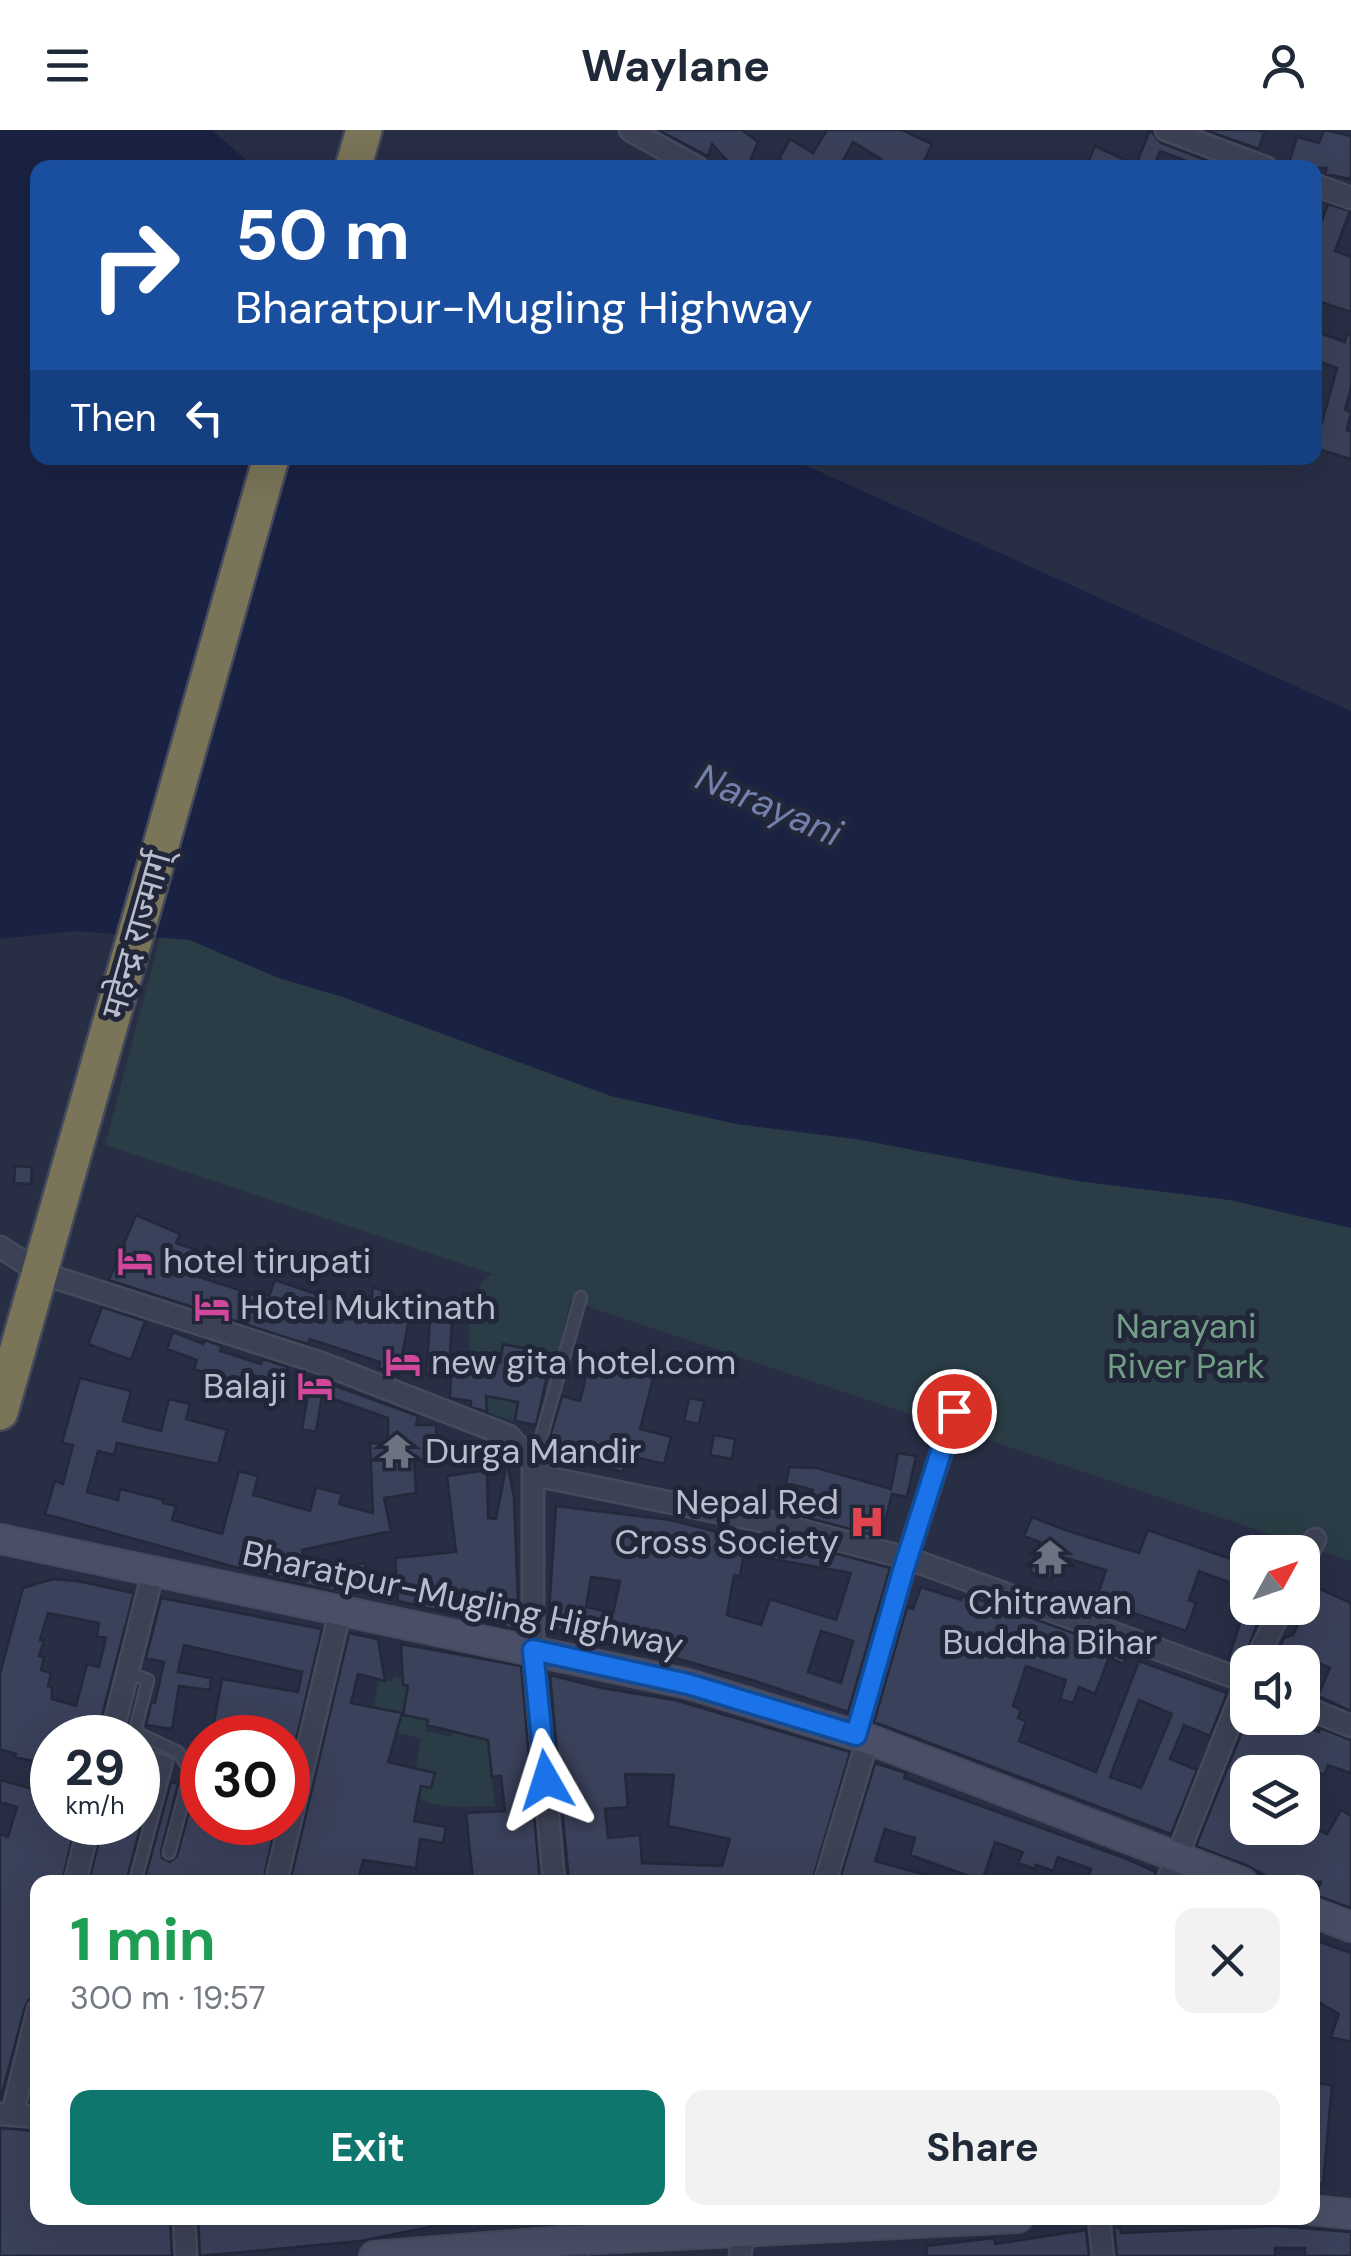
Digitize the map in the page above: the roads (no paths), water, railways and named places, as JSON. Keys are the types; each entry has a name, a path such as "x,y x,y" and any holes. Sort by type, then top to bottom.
{"highway":[{"path":"355,160 364,130"},
{"name":"महेन्द्र राज्मार्ग्","path":"0,1412 269,465"}],"main road":[{"name":"Bharatpur-Mugling Highway","path":"1,1546 152,1572 688,1684 862,1737 1172,1869 1204,1875"},
{"path":"1320,1915 1351,1927"},
{"path":"1320,2211 1351,2214"},
{"path":"374,2256 576,2238 743,2235 905,2225"}],"street":[{"path":"630,130 684,160"},
{"path":"1166,130 1246,160"},
{"path":"1322,188 1351,198"},
{"path":"0,1247 41,1273 321,1363 508,1436 544,1476 778,1524 907,1558 1230,1669"},
{"path":"827,1875 907,1558 954,1411"},
{"path":"532,1467 533,1650 553,1875"},
{"path":"118,1715 152,1572"},
{"path":"278,1875 340,1612"},
{"path":"1320,1713 1351,1726"},
{"path":"1172,1869 1230,1724"},
{"path":"76,1875 84,1845"},
{"path":"6,2114 30,2036"},
{"path":"184,2225 186,2256"},
{"path":"1100,2225 1103,2256"}],"lane":[{"path":"532,1467 581,1297"},
{"path":"128,1673 148,1680 136,1727 138,1734 178,1752 190,1771 169,1853"},
{"path":"160,1760 167,1762 160,1788"},
{"path":"137,1875 145,1845"}],"water":[{"name":"Narayani","path":"0,130 212,130 246,160 30,160 30,465 805,465 1351,711 1351,1228 1230,1200 1078,1181 856,1139 737,1124 611,1096 343,997 276,977 190,940 75,931 0,939"}],"place":[{"name":"hotel tirupati","path":"135,1261"},
{"name":"Hotel Muktinath","path":"212,1307"},
{"name":"new gita hotel.com","path":"403,1362"},
{"name":"Balaji","path":"315,1386"},
{"name":"Durga Mandir","path":"397,1451"},
{"name":"Nepal Red Cross Society","path":"867,1522"},
{"name":"Chitrawan Buddha Bihar","path":"1050,1557"}],"park label":[{"name":"Narayani River Park","path":"1186,1346"}]}
